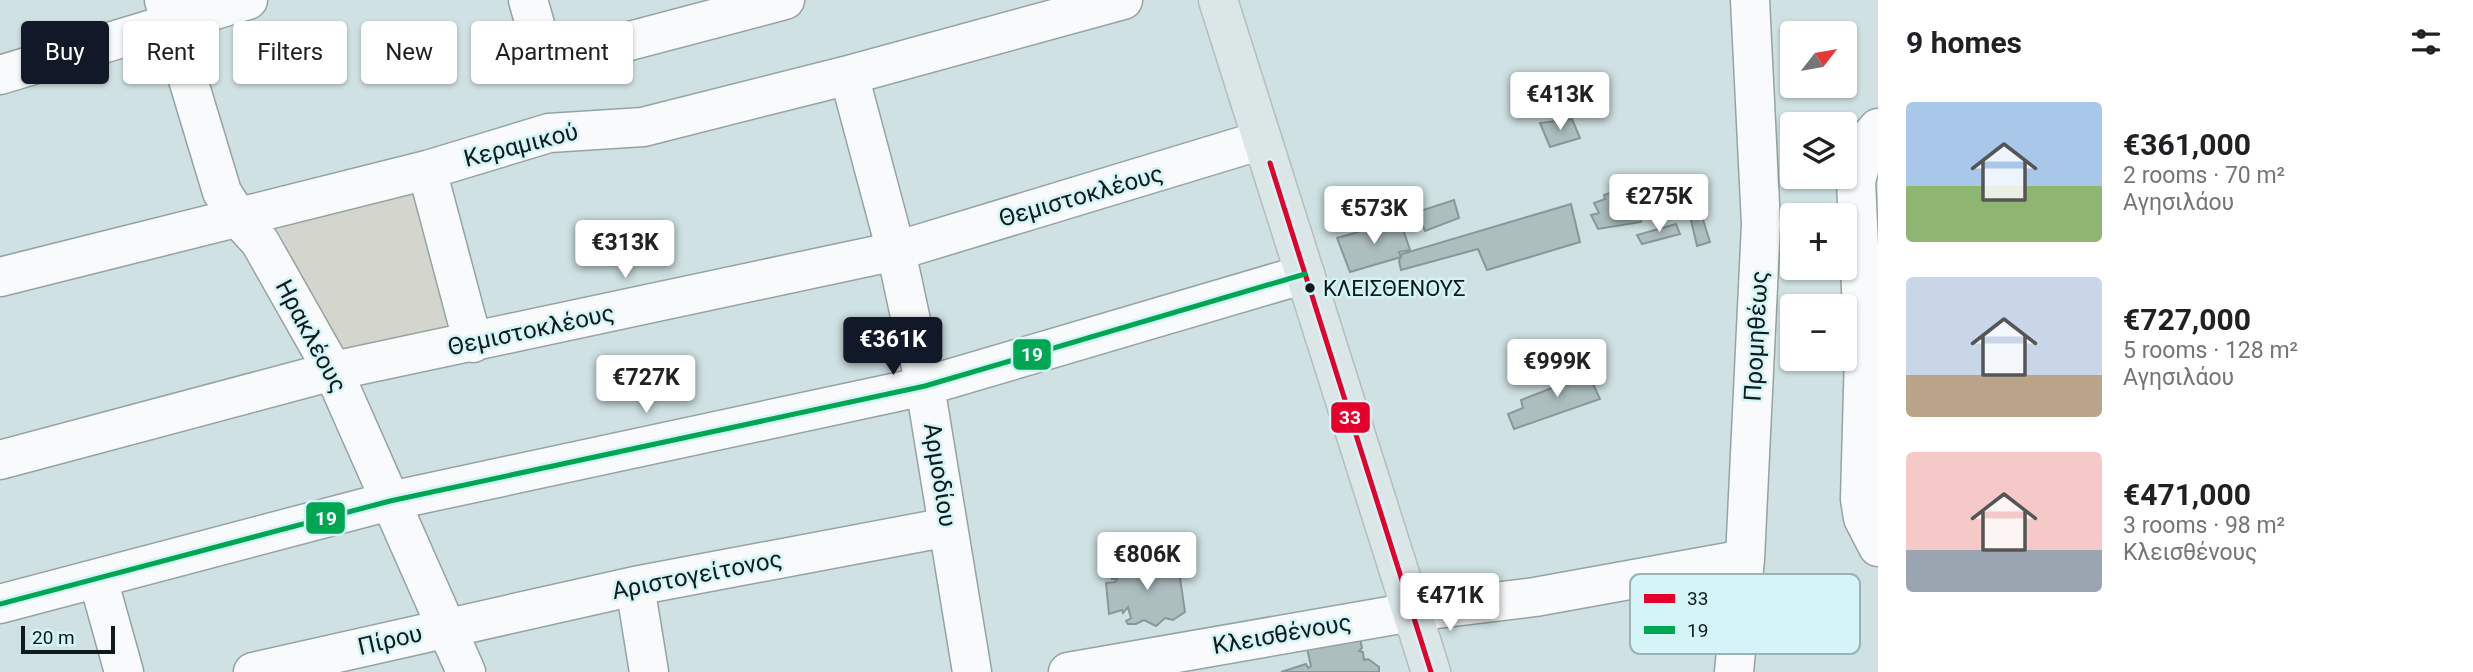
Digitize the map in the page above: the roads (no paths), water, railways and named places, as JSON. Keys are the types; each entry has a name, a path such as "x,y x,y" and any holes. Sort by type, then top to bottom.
{"main road":[{"path":"1217,0 1431,672"}],"street":[{"path":"0,75 167,11 248,0"},
{"path":"528,0 546,63 785,0"},
{"name":"Κεραμικού","path":"0,277 427,170 549,133 643,127 849,75 1123,0"},
{"name":"Προμηθέως","path":"1744,574 1761,225 1749,0"},
{"name":"Ηρακλέους","path":"167,11 222,192 239,219 260,242 333,371 466,672"},
{"name":"Αρμοδίου","path":"849,75 896,251 925,386 972,672"},
{"path":"1878,128 1867,141 1856,181 1864,354 1860,499 1863,518 1878,547"},
{"name":"Θεμιστοκλέους","path":"0,460 333,371 473,344 896,251 1262,140"},
{"path":"427,170 473,344"},
{"path":"0,604 390,501 925,386 1305,274"},
{"name":"Αριστογείτονος","path":"446,627 635,586 948,527"},
{"name":"Κλεισθένους","path":"1662,574 1745,559"},
{"path":"98,579 124,672"},
{"name":"Κλεισθένους","path":"1068,672 1412,612 1535,597 1630,580"},
{"path":"635,586 649,672"},
{"name":"Πίρου","path":"272,670 446,627"},
{"name":"Προμηθέως","path":"1734,672 1736,654"}],"place":[{"name":"ΚΛΕΙΣΘΕΝΟΥΣ","path":"1310,288"}]}
